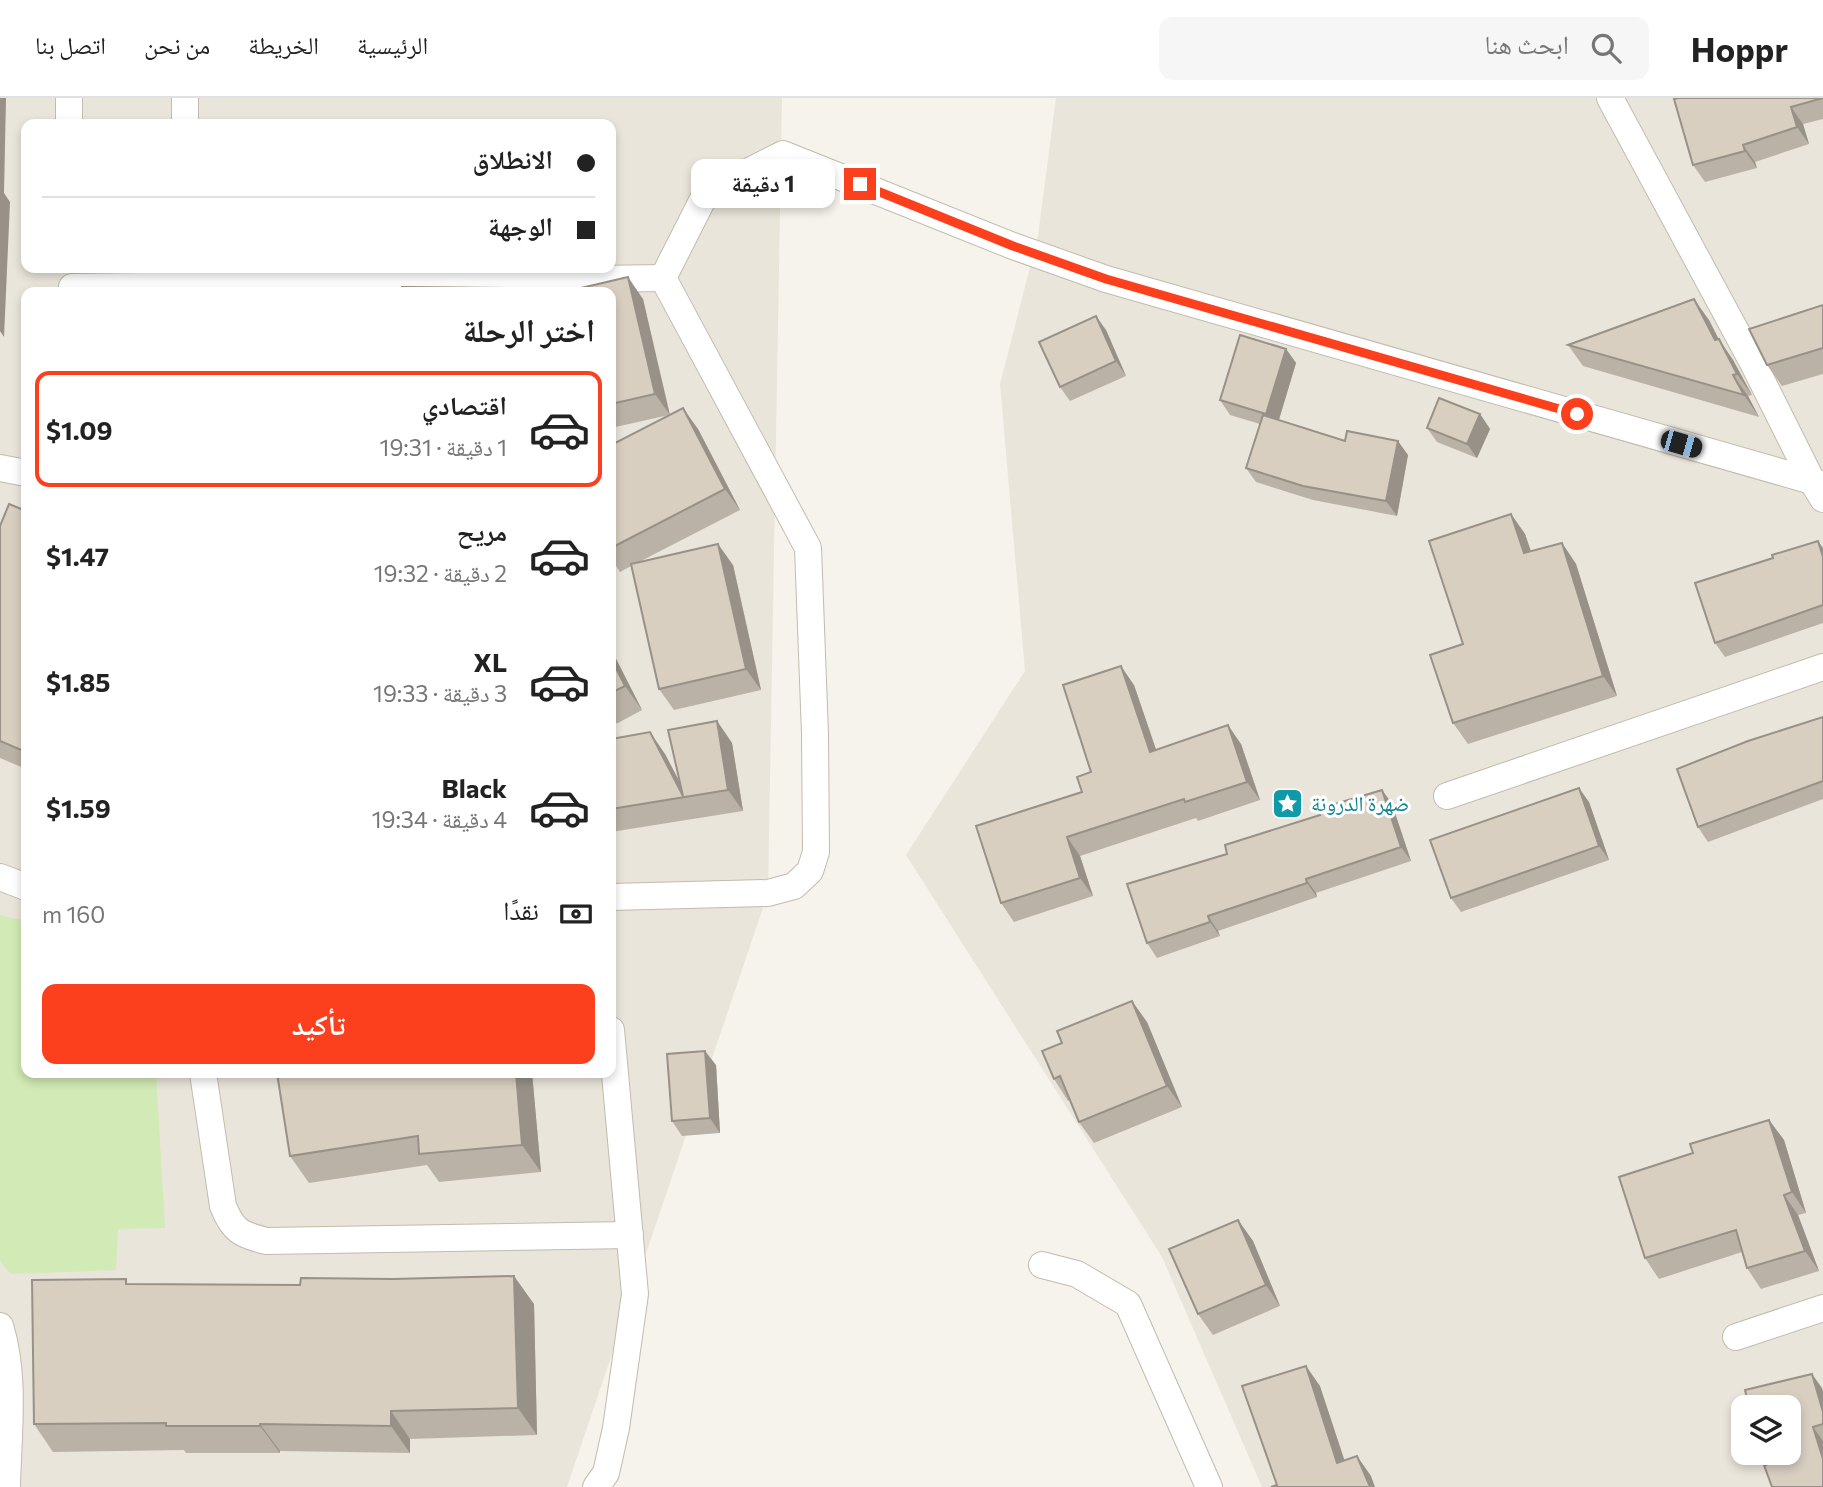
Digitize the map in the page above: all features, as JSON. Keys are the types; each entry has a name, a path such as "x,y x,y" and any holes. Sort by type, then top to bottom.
{"street":[{"path":"69,98 69,119"},
{"path":"185,98 185,119"},
{"path":"1610,98 1819,488"},
{"path":"663,278 706,193 783,154 1013,246 1106,279 1819,488"},
{"path":"71,282 383,287 663,278"},
{"path":"616,897 768,893 793,886 810,870 816,852 815,734 808,548 663,278"},
{"path":"0,468 21,472"},
{"path":"1447,796 1823,667"},
{"path":"0,877 21,885"},
{"path":"204,1078 223,1206 229,1222 242,1234 266,1241 630,1235"},
{"path":"596,1487 606,1473 616,1428 635,1294 615,1078"},
{"path":"1042,1265 1077,1274 1128,1304 1209,1487"},
{"path":"1736,1336 1823,1308"},
{"path":"0,1326 7,1353 9,1384 8,1487"}],"shaded area":[{"path":"0,98 782,98 768,893 567,1487 0,1487"},
{"path":"1056,98 1823,98 1823,1487 1262,1487 1162,1257 906,855 1025,671 1000,384 1038,236"}],"green space":[{"path":"0,915 21,920 21,1078 156,1078 165,1228 118,1229 116,1270 11,1274 0,1261"}],"building":[{"path":"1823,98 1791,107 1797,127 1743,145 1745,151 1693,165 1674,99"},
{"path":"628,277 655,394 616,403 616,287 585,287"},
{"path":"1694,299 1715,340 1719,339 1737,374 1733,375 1744,395 1568,345"},
{"path":"1823,305 1823,348 1767,365 1749,329"},
{"path":"1096,316 1116,361 1060,387 1039,342"},
{"path":"1240,335 1286,349 1266,414 1220,400"},
{"path":"1439,398 1480,414 1467,444 1427,428"},
{"path":"683,408 725,489 616,545 616,442"},
{"path":"1263,415 1345,441 1347,431 1398,441 1386,501 1303,486 1246,468"},
{"path":"9,504 21,509 21,750 0,741 0,526"},
{"path":"1511,514 1524,553 1562,543 1603,676 1453,723 1430,655 1463,644 1429,541"},
{"path":"1818,541 1823,557 1823,605 1715,643 1695,583"},
{"path":"718,544 746,669 659,689 631,564"},
{"path":"1121,666 1150,752 1228,725 1247,782 1185,802 1184,799 1067,837 1080,878 1001,903 976,826 1082,792 1077,777 1091,772 1063,685"},
{"path":"616,668 625,686 616,690"},
{"path":"1823,717 1823,781 1698,827 1677,769 1748,741"},
{"path":"717,721 728,790 616,808 616,738 650,732 683,796 668,730"},
{"path":"1579,788 1599,846 1451,898 1430,840"},
{"path":"1382,790 1401,847 1306,879 1307,883 1208,916 1210,922 1147,943 1127,884 1227,854 1225,845 1320,815 1318,809"},
{"path":"1132,1001 1167,1086 1079,1122 1060,1076 1054,1079 1042,1051 1062,1043 1057,1031"},
{"path":"705,1051 710,1118 672,1121 667,1054"},
{"path":"278,1078 516,1078 522,1145 419,1154 418,1136 290,1156"},
{"path":"1769,1120 1792,1192 1784,1195 1805,1251 1747,1268 1736,1230 1645,1258 1619,1177 1693,1153 1690,1144"},
{"path":"1238,1220 1266,1285 1198,1314 1169,1249"},
{"path":"514,1276 518,1408 391,1411 391,1426 34,1424 32,1280 126,1279 126,1284 300,1285 301,1278"},
{"path":"1306,1366 1337,1463 1357,1456 1370,1487 1271,1487 1277,1485 1242,1386"},
{"path":"1812,1374 1823,1412 1823,1424 1813,1427 1823,1459 1823,1487 1772,1487 1764,1465 1801,1465 1801,1395 1746,1395 1745,1390"}],"place":[{"name":"ضهرة الدرونة","path":"1288,804"}],"route":[{"path":"860,184 1013,246 1106,279 1577,414"}]}
